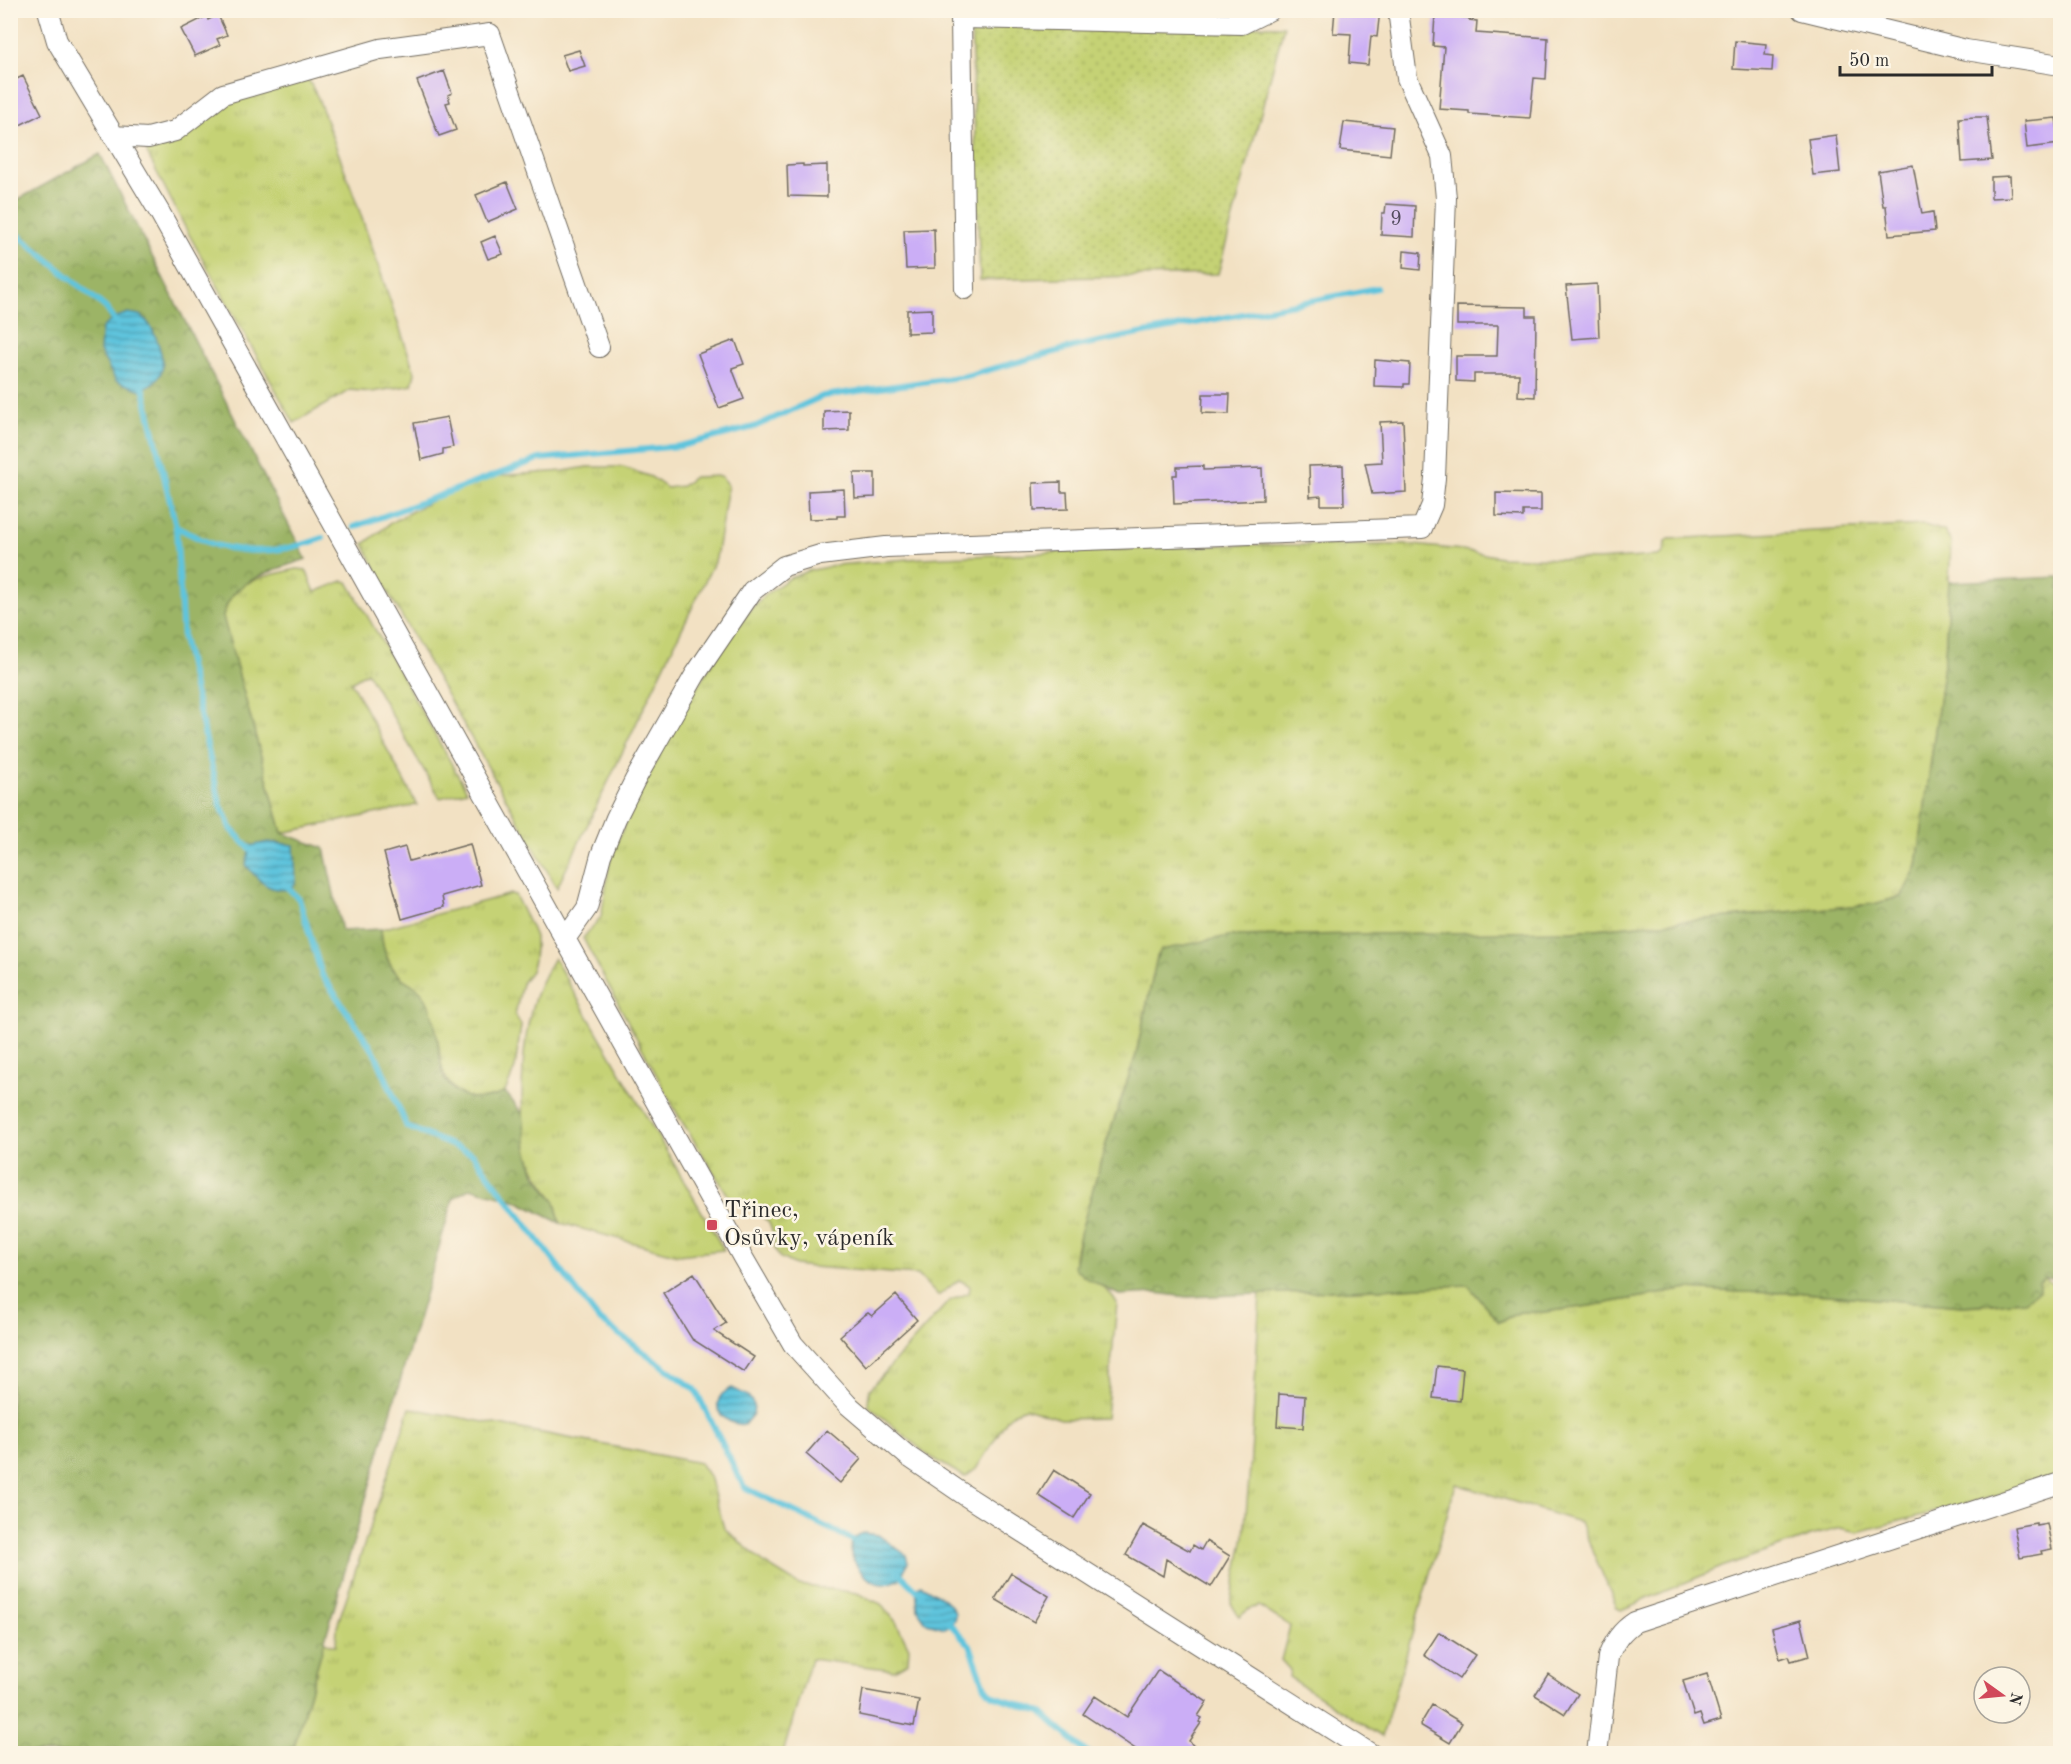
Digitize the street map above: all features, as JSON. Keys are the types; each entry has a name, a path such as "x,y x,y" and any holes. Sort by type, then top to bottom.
{"street":[{"path":"48,10 57,41 166,224 793,1344 847,1404 909,1457 966,1496 1371,1754"},
{"path":"965,289 961,18 1242,24 1270,10"},
{"path":"565,939 587,908 601,855 616,818 695,675 752,591 784,566 820,555 886,547 1422,528 1432,505 1435,478 1446,198 1442,156 1407,78 1398,10"},
{"path":"1803,11 1966,50 2061,65"},
{"path":"113,136 148,138 175,131 223,94 380,50 490,34 599,347"},
{"path":"1597,1754 1608,1657 1624,1629 1635,1622 2061,1483"}],"green space":[{"path":"971,24 1284,26 1218,274 980,280"},
{"path":"306,75 318,98 356,201 415,373 412,385 372,392 350,390 294,423 186,229 147,153 148,147 222,103"},
{"path":"100,154 306,559 268,572 244,585 234,593 223,617 282,833 324,848 342,931 381,929 389,962 402,978 424,995 432,1012 443,1074 450,1086 464,1096 480,1099 505,1092 523,1114 527,1150 535,1174 555,1202 560,1223 515,1200 470,1188 453,1199 292,1753 11,1753 10,204"},
{"path":"587,467 623,467 651,477 667,488 682,486 694,477 721,476 728,486 716,558 557,888 380,578 364,544 392,522 454,489 486,477"},
{"path":"1924,525 1944,531 1951,542 1945,656 1917,866 1902,896 1874,904 1573,931 1229,936 1161,951 1157,957 1136,1055 1106,1144 1075,1253 1075,1267 1103,1287 1117,1303 1106,1418 1061,1419 1026,1408 1017,1411 1008,1418 976,1469 965,1477 929,1456 868,1405 869,1390 949,1301 969,1293 970,1286 959,1280 938,1296 918,1275 795,1265 779,1257 769,1223 755,1210 731,1200 678,1115 583,938 601,917 611,855 674,725 728,637 750,610 766,594 790,578 808,571 836,565 922,558 1229,545 1413,545 1501,557 1597,560 1658,556 1664,552 1665,543 1669,539"},
{"path":"297,569 306,570 315,592 343,581 348,582 467,791 440,798 367,672 351,682 417,805 282,833 223,617 233,594 241,587 262,577"},
{"path":"2060,577 2060,1278 2045,1278 2039,1282 2039,1290 2025,1301 1963,1306 1804,1293 1688,1289 1589,1306 1544,1312 1520,1312 1499,1322 1468,1285 1187,1297 1156,1293 1119,1295 1084,1277 1074,1267 1080,1234 1106,1144 1136,1055 1157,957 1161,950 1229,936 1573,931 1874,904 1902,896 1917,866 1945,656 1949,582"},
{"path":"511,894 515,895 535,937 534,960 531,971 522,983 515,1015 521,1025 515,1068 505,1092 487,1098 468,1098 457,1092 447,1079 433,1026 416,990 399,975 388,960 381,929"},
{"path":"554,958 724,1250 678,1255 560,1223 554,1200 530,1159 525,1134 522,1092 525,1045 533,1004"},
{"path":"2044,1278 2060,1290 2060,1476 2007,1493 1858,1532 1840,1528 1811,1536 1722,1567 1621,1610 1617,1608 1580,1522 1456,1484 1382,1737 1289,1677 1290,1670 1281,1660 1290,1626 1259,1606 1249,1609 1239,1617 1231,1603 1244,1536 1260,1294 1468,1285 1499,1322 1520,1312 1544,1312 1589,1306 1688,1289 1804,1293 1963,1306 1998,1304"},
{"path":"410,1408 700,1463 709,1476 724,1528 765,1564 799,1585 857,1593 881,1604 896,1622 909,1648 908,1662 894,1670 811,1659 783,1753 661,1754 650,1750 649,1754 292,1754 324,1642 336,1646 337,1626"}],"water":[{"path":"128,313 141,316 149,324 162,357 160,375 141,390 116,381 100,351 102,328 114,318"},
{"path":"268,842 294,845 296,881 292,889 270,887 260,881 246,865 250,846"},
{"path":"732,1388 748,1396 754,1405 753,1414 744,1425 729,1421 718,1408 719,1399"},
{"path":"864,1533 878,1535 906,1555 908,1563 899,1580 887,1584 876,1583 860,1571 851,1553 851,1544 855,1537"},
{"path":"921,1585 942,1598 953,1609 955,1616 953,1622 945,1628 927,1623 918,1610 916,1588"}],"building":[{"path":"1335,10 1380,10 1377,37 1371,36 1368,65 1349,63 1351,34 1333,33"},
{"path":"218,15 227,35 217,39 220,45 195,56 181,29 207,16 208,20"},
{"path":"1435,15 1469,18 1469,20 1477,21 1476,33 1548,38 1546,79 1534,78 1530,118 1469,114 1469,111 1439,109 1444,47 1433,46"},
{"path":"1735,41 1766,44 1765,55 1773,56 1772,71 1733,69"},
{"path":"579,50 585,66 568,71 562,55"},
{"path":"444,71 452,93 448,95 450,102 446,103 456,130 439,136 417,81"},
{"path":"23,76 42,114 10,130 10,82"},
{"path":"1987,117 1992,160 1962,162 1959,118"},
{"path":"2056,118 2060,144 2027,148 2024,121"},
{"path":"1344,122 1393,127 1390,155 1340,150"},
{"path":"1836,135 1840,172 1813,175 1808,139"},
{"path":"803,164 803,166 827,165 827,197 788,196 787,165"},
{"path":"1913,165 1922,214 1933,212 1935,231 1889,235 1886,206 1883,206 1878,171"},
{"path":"2010,176 2011,197 1991,198 1991,177"},
{"path":"507,182 518,209 487,222 476,195"},
{"path":"1386,204 1415,206 1414,237 1381,235 1382,213 1385,213"},
{"path":"934,229 935,268 906,269 904,230"},
{"path":"495,236 503,254 488,259 481,242"},
{"path":"1404,251 1421,253 1420,270 1403,268"},
{"path":"1597,284 1599,337 1572,339 1566,286"},
{"path":"1457,306 1527,307 1527,316 1536,316 1535,397 1518,396 1519,374 1474,374 1474,382 1456,381 1456,356 1497,356 1498,325 1457,325"},
{"path":"932,309 932,332 907,333 907,310"},
{"path":"735,340 744,364 732,368 744,399 719,408 698,354"},
{"path":"1375,360 1410,363 1409,384 1404,384 1404,387 1374,386"},
{"path":"1203,394 1230,394 1229,414 1202,413"},
{"path":"849,410 849,430 824,431 824,411"},
{"path":"447,417 453,447 443,449 443,454 421,460 414,423"},
{"path":"1403,421 1406,492 1372,494 1365,463 1382,462 1380,422"},
{"path":"1343,465 1344,505 1321,505 1321,496 1310,497 1309,466"},
{"path":"1203,466 1203,470 1262,468 1263,500 1174,504 1173,475 1177,475 1177,467"},
{"path":"854,473 875,473 875,497 855,498"},
{"path":"1061,482 1061,492 1067,492 1068,509 1034,510 1033,483"},
{"path":"844,489 845,516 809,519 808,491"},
{"path":"1496,493 1541,494 1541,511 1523,511 1523,517 1496,516"},
{"path":"470,844 481,885 442,896 444,907 402,919 384,853 405,847 409,861"},
{"path":"694,1273 726,1323 714,1331 754,1357 744,1372 692,1339 663,1293"},
{"path":"896,1295 917,1320 866,1366 840,1336 863,1316 868,1313 872,1316"},
{"path":"1437,1366 1463,1369 1460,1401 1433,1398"},
{"path":"1279,1394 1305,1396 1303,1428 1277,1426"},
{"path":"827,1430 861,1459 840,1483 806,1454"},
{"path":"1054,1470 1090,1493 1074,1518 1038,1495"},
{"path":"2036,1523 2036,1525 2047,1523 2052,1549 2041,1551 2042,1554 2020,1558 2014,1527"},
{"path":"1143,1525 1190,1551 1193,1545 1201,1550 1206,1541 1230,1556 1211,1587 1166,1559 1163,1576 1126,1555"},
{"path":"1011,1573 1049,1596 1034,1622 995,1599"},
{"path":"1801,1620 1810,1656 1791,1661 1789,1656 1780,1659 1772,1628"},
{"path":"1439,1632 1475,1655 1459,1679 1424,1655"},
{"path":"1158,1670 1207,1702 1198,1716 1202,1718 1199,1722 1201,1723 1189,1741 1201,1754 1143,1754 1083,1714 1095,1696 1127,1717"},
{"path":"1548,1674 1578,1694 1565,1714 1535,1695"},
{"path":"1707,1674 1721,1720 1704,1725 1700,1714 1694,1716 1683,1681"},
{"path":"863,1690 919,1700 914,1726 859,1715"},
{"path":"1432,1705 1462,1723 1450,1743 1420,1725"}],"waterway":[{"path":"10,228 106,308 117,324"},
{"path":"354,527 539,459 680,446 754,427 823,396 966,376 1077,346 1377,288"},
{"path":"142,382 176,527 183,638 220,804 232,830 254,853"},
{"path":"176,527 210,543 242,550 283,549 323,538"},
{"path":"284,884 299,899 322,975 375,1053 407,1127 473,1154 598,1319 695,1389 744,1487 859,1543"},
{"path":"896,1570 921,1594"},
{"path":"947,1621 970,1645 985,1687 992,1695 1041,1712 1088,1754"}],"place":[{"name":"Třinec, Osůvky, vápeník","path":"712,1225"}]}
